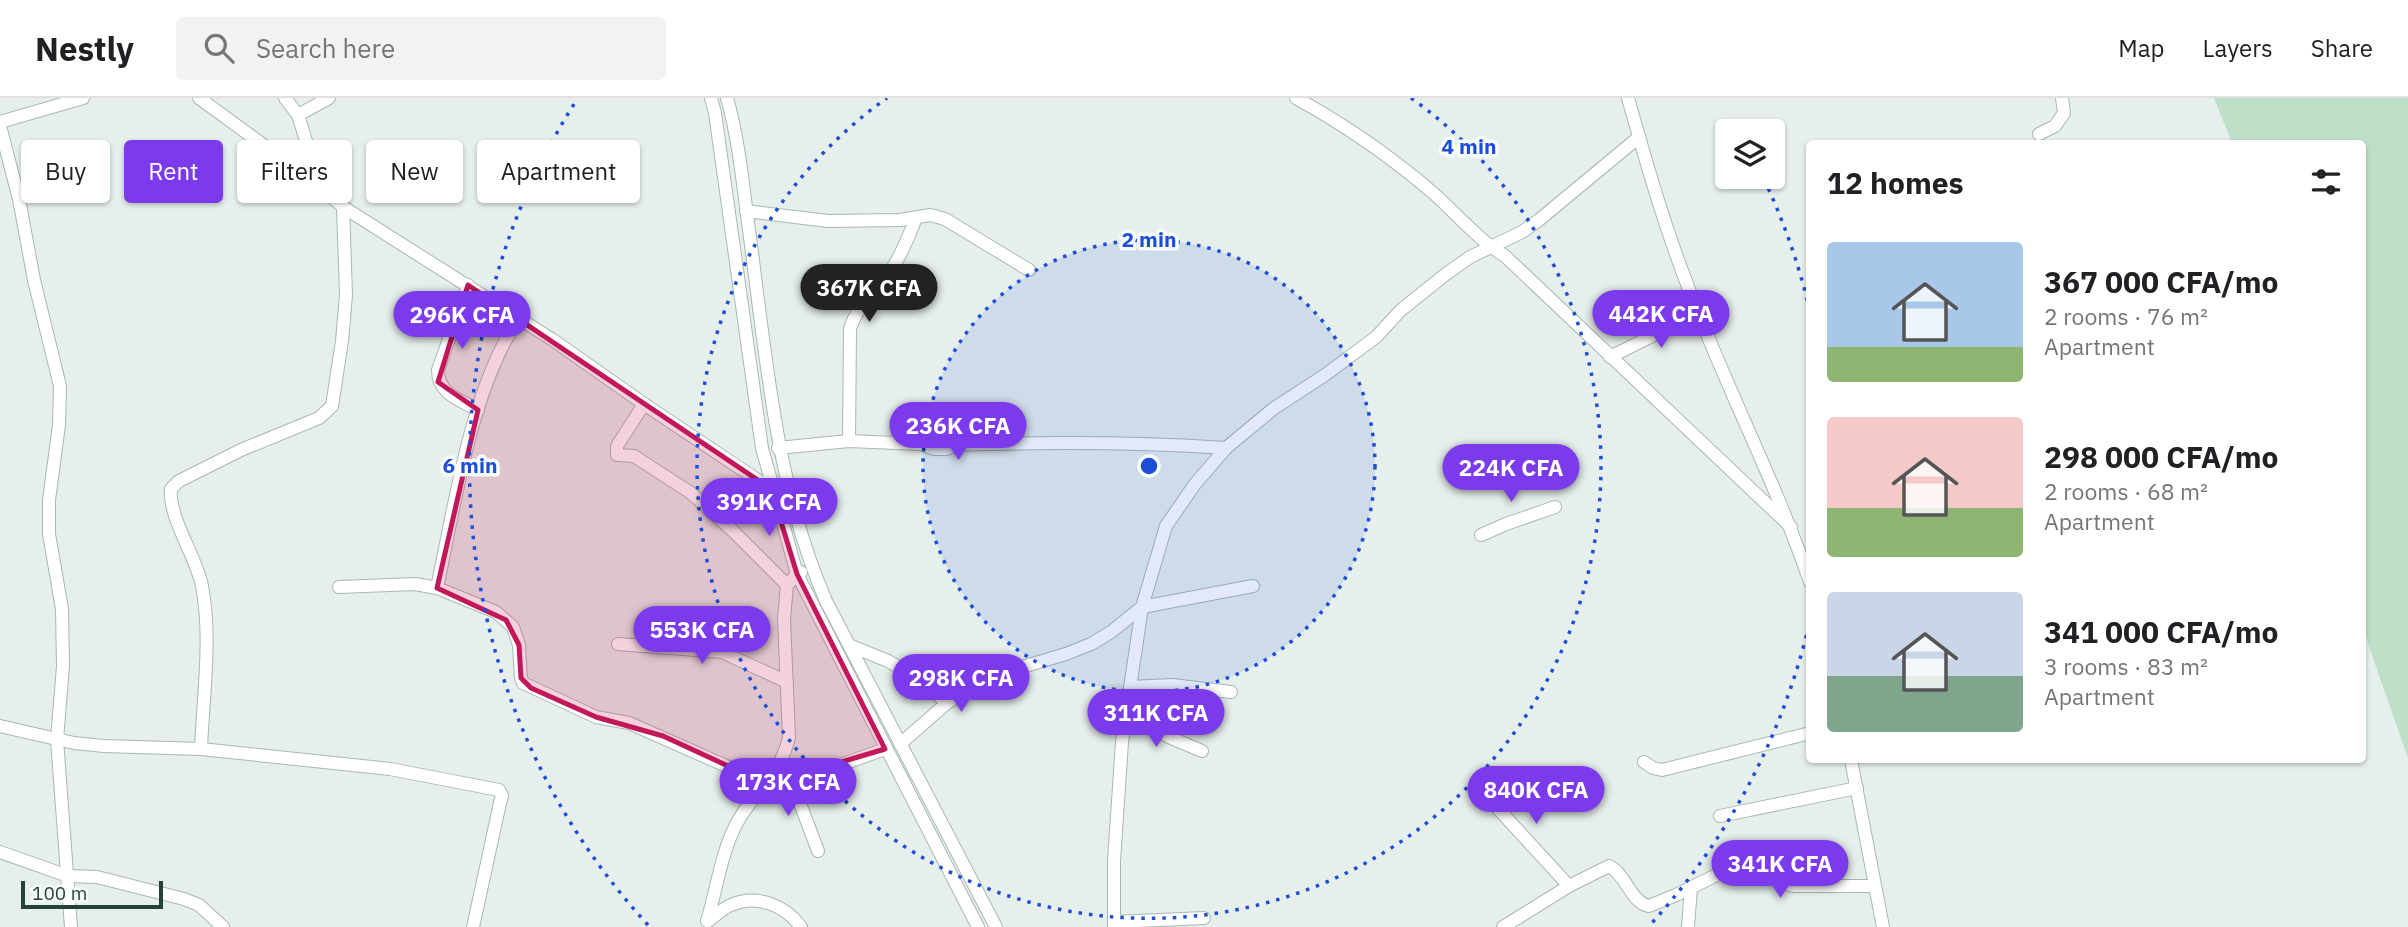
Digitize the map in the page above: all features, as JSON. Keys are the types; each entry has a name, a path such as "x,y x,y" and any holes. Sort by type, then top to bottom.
{"street":[{"path":"71,927 57,740 63,666 62,608 49,534 49,500 59,425 60,386 0,124 83,98"},
{"path":"200,98 257,140"},
{"path":"285,98 298,115 306,140"},
{"path":"298,115 329,98"},
{"path":"711,98 762,448 771,489 797,573 978,927"},
{"path":"727,98 746,212 778,448 812,569 996,927"},
{"path":"1296,98 1381,150 1432,192 1489,246 1505,256 1791,527"},
{"path":"1628,98 1650,180 1698,313 1791,527 1806,570"},
{"path":"2039,134 2055,126 2064,113 2062,98"},
{"path":"1204,918 1114,925 1114,861 1122,742 1142,607 1166,526 1195,484 1226,448 1273,409 1325,376 1376,337 1401,310 1446,274 1489,246 1522,232 1539,220 1639,137"},
{"path":"339,203 519,318 771,489"},
{"path":"201,748 206,622 202,584 178,521 170,496 171,489 179,481 241,450 319,418 332,406 346,295 343,207"},
{"path":"746,212 828,221 916,218 930,215 945,219 1029,270"},
{"path":"849,441 850,329 853,319 891,272 916,218"},
{"path":"468,285 438,370 438,382 445,391 478,410"},
{"path":"1610,357 1698,313"},
{"path":"437,588 478,410 493,363 505,338 519,318"},
{"path":"644,404 618,446 617,455 634,456 691,493 787,585"},
{"path":"778,448 849,441 920,444 936,449 947,449 954,445 1024,443 1155,444 1226,448"},
{"path":"1481,535 1555,507"},
{"path":"705,924 729,839 751,802 778,769 789,738 784,618 787,585 797,573 812,569"},
{"path":"339,587 415,584 437,588 496,612 513,626 519,645 523,683 596,717 629,723 652,732 767,784 792,774 843,764 885,749"},
{"path":"900,744 947,703 985,678 1091,644 1142,607 1253,586"},
{"path":"618,644 722,652 787,682"},
{"path":"849,645 888,661 916,677 947,703"},
{"path":"1130,687 1172,685 1231,692"},
{"path":"1126,714 1202,751"},
{"path":"0,726 57,740 104,746 201,748 390,769 499,790 502,796 473,927"},
{"path":"1644,762 1662,770 1806,734"},
{"path":"1852,763 1883,927"},
{"path":"792,774 818,851"},
{"path":"1479,788 1569,886"},
{"path":"1720,816 1857,788"},
{"path":"0,852 68,876 97,877 184,899 199,905 223,927"},
{"path":"1503,927 1569,886 1609,866 1616,869 1643,905 1649,906 1741,863 1749,862 1756,863 1784,884 1793,886 1874,886"},
{"path":"1688,927 1691,888"},
{"path":"705,924 730,905 764,902 784,909 801,927"}],"highlighted area":[{"path":"468,285 771,489 797,574 885,749 767,784 663,736 596,717 531,688 521,678 519,645 506,620 437,588 478,410 438,382"}],"green space":[{"path":"2214,98 2408,98 2408,758 2366,635 2366,140 2231,140"}]}
